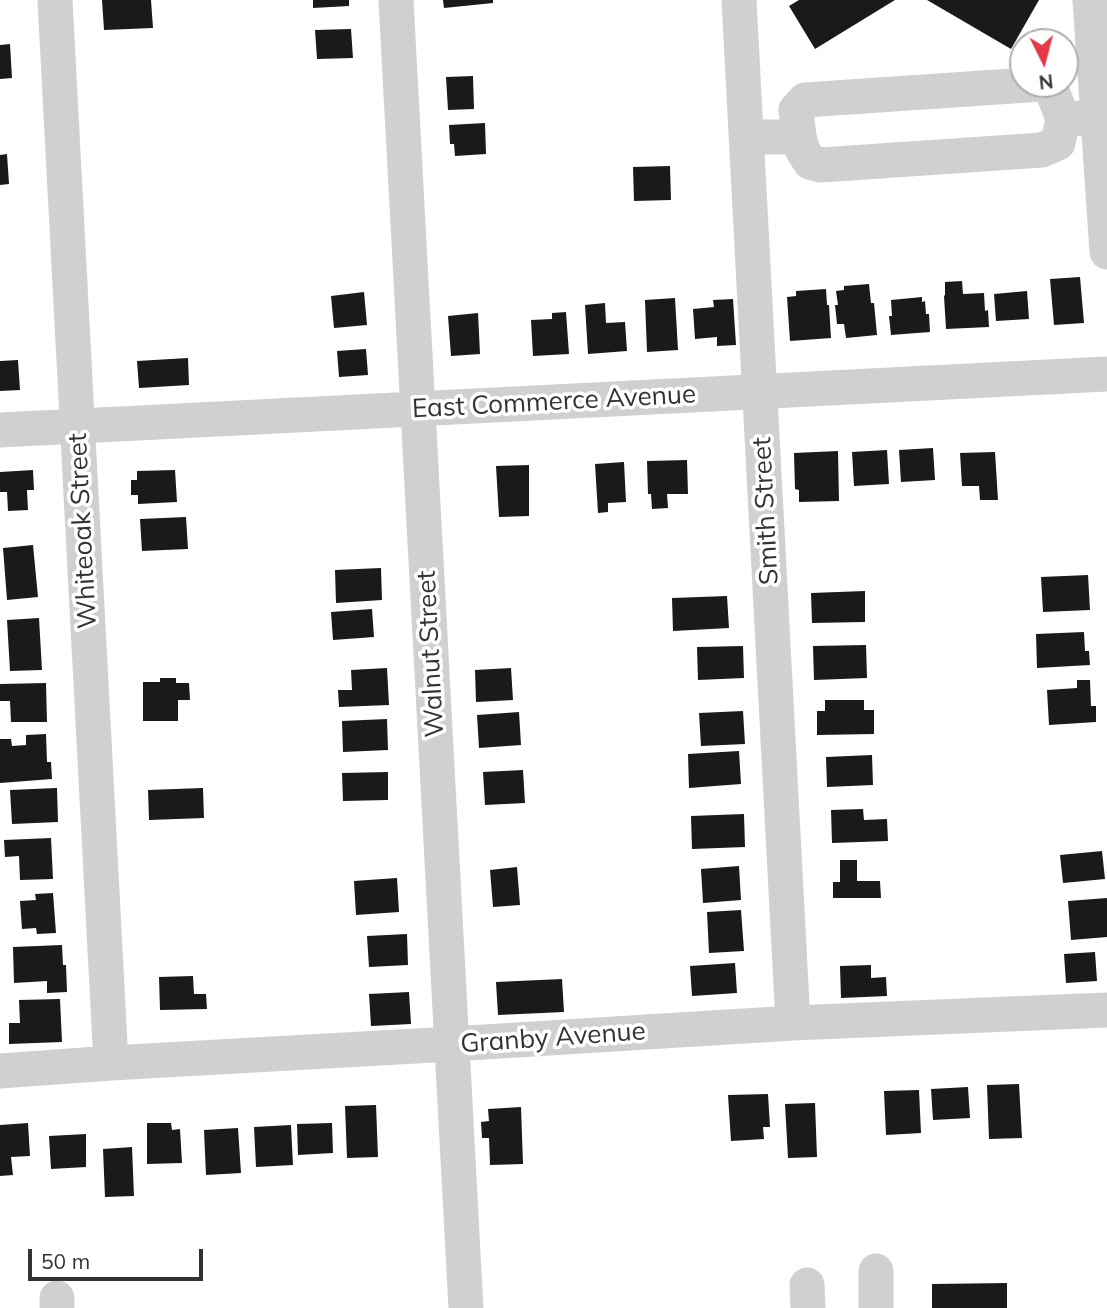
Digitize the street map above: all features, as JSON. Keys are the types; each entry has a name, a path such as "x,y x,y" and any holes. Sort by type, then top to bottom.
{"street":[{"name":"Whiteoak Street","path":"55,0 111,1063"},
{"name":"Walnut Street","path":"396,0 466,1308"},
{"name":"Smith Street","path":"739,0 793,1023"},
{"path":"1090,0 1102,117 1107,252"},
{"path":"1042,84 1051,88 1063,119 1058,143 1042,150 821,165 810,162 803,151 796,110 805,100 1042,84"},
{"path":"1063,119 1102,117"},
{"path":"747,137 799,137"},
{"name":"East Commerce Avenue","path":"0,430 1107,374"},
{"name":"Granby Avenue","path":"0,1071 793,1023 1107,1010"},
{"path":"876,1271 876,1308"}],"building":[{"path":"102,0 151,0 153,28 104,30"},
{"path":"313,0 349,0 349,6 313,8"},
{"path":"443,0 493,0 493,3 444,8"},
{"path":"799,0 895,0 815,49 789,6"},
{"path":"927,0 1039,0 1023,28 1009,28 1009,48"},
{"path":"351,29 353,58 317,59 315,30"},
{"path":"10,44 12,78 0,79 0,45"},
{"path":"473,76 474,109 448,110 446,77"},
{"path":"485,123 486,154 455,156 454,144 450,144 449,125"},
{"path":"7,154 9,184 0,185 0,155"},
{"path":"670,166 671,200 634,201 633,167"},
{"path":"1080,277 1084,323 1054,325 1050,279"},
{"path":"962,281 963,294 984,293 989,327 946,329 945,282"},
{"path":"869,284 877,335 846,338 844,324 837,324 836,291 844,290 844,286"},
{"path":"826,289 831,338 790,341 787,297 796,296 796,291"},
{"path":"1027,291 1029,319 996,321 994,294"},
{"path":"364,292 367,325 334,328 331,296"},
{"path":"922,297 926,314 929,314 930,332 891,335 891,300"},
{"path":"675,298 678,350 647,352 645,300"},
{"path":"733,299 736,345 717,346 717,337 695,339 693,309 714,307 713,300"},
{"path":"605,303 606,323 625,322 627,351 588,354 585,305"},
{"path":"566,312 569,354 533,356 531,320 552,319 552,313"},
{"path":"478,313 480,354 451,356 448,316"},
{"path":"366,349 368,375 339,377 337,351"},
{"path":"188,358 189,385 139,388 137,361"},
{"path":"18,360 20,390 0,391 0,361"},
{"path":"933,448 935,480 901,482 899,450"},
{"path":"887,450 889,484 854,486 852,452"},
{"path":"838,451 839,501 799,502 799,490 795,489 794,453"},
{"path":"995,452 998,500 980,500 979,486 962,486 960,453"},
{"path":"687,460 688,494 667,494 668,508 652,509 651,494 648,494 647,461"},
{"path":"624,462 626,502 608,503 608,512 598,513 595,464"},
{"path":"529,465 529,516 499,517 496,466"},
{"path":"33,470 34,490 27,490 28,510 8,511 7,492 0,492 0,472"},
{"path":"175,470 177,502 138,504 138,495 131,495 131,480 137,480 137,471"},
{"path":"186,517 188,549 142,551 140,519"},
{"path":"33,545 38,597 7,600 3,548"},
{"path":"381,568 382,600 336,603 335,570"},
{"path":"1088,575 1090,610 1043,612 1041,577"},
{"path":"865,591 865,622 812,623 811,593"},
{"path":"727,596 729,628 673,631 672,598"},
{"path":"372,609 374,637 333,640 331,612"},
{"path":"39,618 42,670 10,671 7,620"},
{"path":"1084,632 1085,651 1089,651 1090,665 1037,668 1036,634"},
{"path":"866,645 867,678 814,680 813,646"},
{"path":"743,646 744,678 698,680 697,647"},
{"path":"387,668 389,705 339,707 338,690 352,690 351,670"},
{"path":"511,668 513,700 476,702 475,670"},
{"path":"160,678 176,678 176,683 189,683 190,700 178,700 178,721 143,721 143,682 160,682"},
{"path":"1077,680 1090,680 1091,706 1096,706 1096,722 1049,725 1047,690 1077,688"},
{"path":"46,683 47,722 11,722 10,701 0,701 0,684"},
{"path":"825,700 864,700 864,710 874,710 874,734 817,735 817,711 825,711"},
{"path":"743,711 745,744 701,746 699,713"},
{"path":"519,712 521,745 479,748 477,715"},
{"path":"387,719 388,750 343,752 342,721"},
{"path":"46,734 47,762 51,762 52,779 0,783 0,739 11,739 12,746 26,745 26,735"},
{"path":"739,751 741,784 689,788 688,754"},
{"path":"872,755 873,785 827,787 826,757"},
{"path":"523,770 525,803 485,805 483,772"},
{"path":"388,772 388,800 343,801 342,773"},
{"path":"57,788 58,822 12,824 10,790"},
{"path":"203,788 204,818 149,820 148,790"},
{"path":"863,809 864,820 887,819 888,841 832,843 831,810"},
{"path":"744,814 745,847 692,849 691,816"},
{"path":"51,838 53,879 20,880 19,856 5,857 4,840"},
{"path":"1102,851 1105,879 1063,883 1060,855"},
{"path":"840,860 857,860 857,881 880,881 881,898 833,898 833,882 840,882"},
{"path":"739,866 741,900 703,903 701,869"},
{"path":"517,867 520,905 493,907 490,870"},
{"path":"397,878 399,912 356,915 354,881"},
{"path":"53,893 56,933 37,934 36,928 22,929 20,901 36,900 35,894"},
{"path":"1107,898 1107,937 1071,940 1068,901"},
{"path":"741,910 744,951 709,953 707,912"},
{"path":"407,934 408,965 369,967 367,936"},
{"path":"62,945 67,992 47,993 47,981 14,983 13,947"},
{"path":"1095,952 1097,981 1066,983 1064,954"},
{"path":"735,963 737,993 692,996 690,966"},
{"path":"871,965 871,978 886,977 887,996 841,998 840,966"},
{"path":"193,976 194,994 206,994 207,1009 160,1010 159,977"},
{"path":"562,979 564,1012 498,1015 496,982"},
{"path":"409,992 411,1024 371,1026 369,994"},
{"path":"60,999 62,1042 9,1044 9,1023 20,1023 19,1000"},
{"path":"1019,1084 1022,1138 989,1139 987,1085"},
{"path":"968,1087 970,1118 933,1120 931,1089"},
{"path":"919,1090 921,1133 886,1135 884,1091"},
{"path":"768,1094 770,1127 763,1127 764,1139 731,1141 728,1095"},
{"path":"815,1103 817,1157 788,1158 785,1104"},
{"path":"376,1105 378,1157 347,1158 345,1106"},
{"path":"521,1107 523,1164 490,1165 489,1138 482,1138 481,1122 489,1121 488,1109"},
{"path":"28,1123 30,1156 11,1157 13,1175 0,1176 0,1125"},
{"path":"147,1123 171,1123 172,1130 180,1129 182,1163 147,1164"},
{"path":"332,1123 333,1153 298,1155 297,1124"},
{"path":"291,1125 293,1165 256,1167 254,1127"},
{"path":"238,1128 241,1173 206,1175 204,1130"},
{"path":"86,1134 86,1167 51,1169 49,1136"},
{"path":"132,1147 134,1196 105,1197 103,1149"},
{"path":"1007,1283 1007,1308 932,1308 932,1284"}]}
